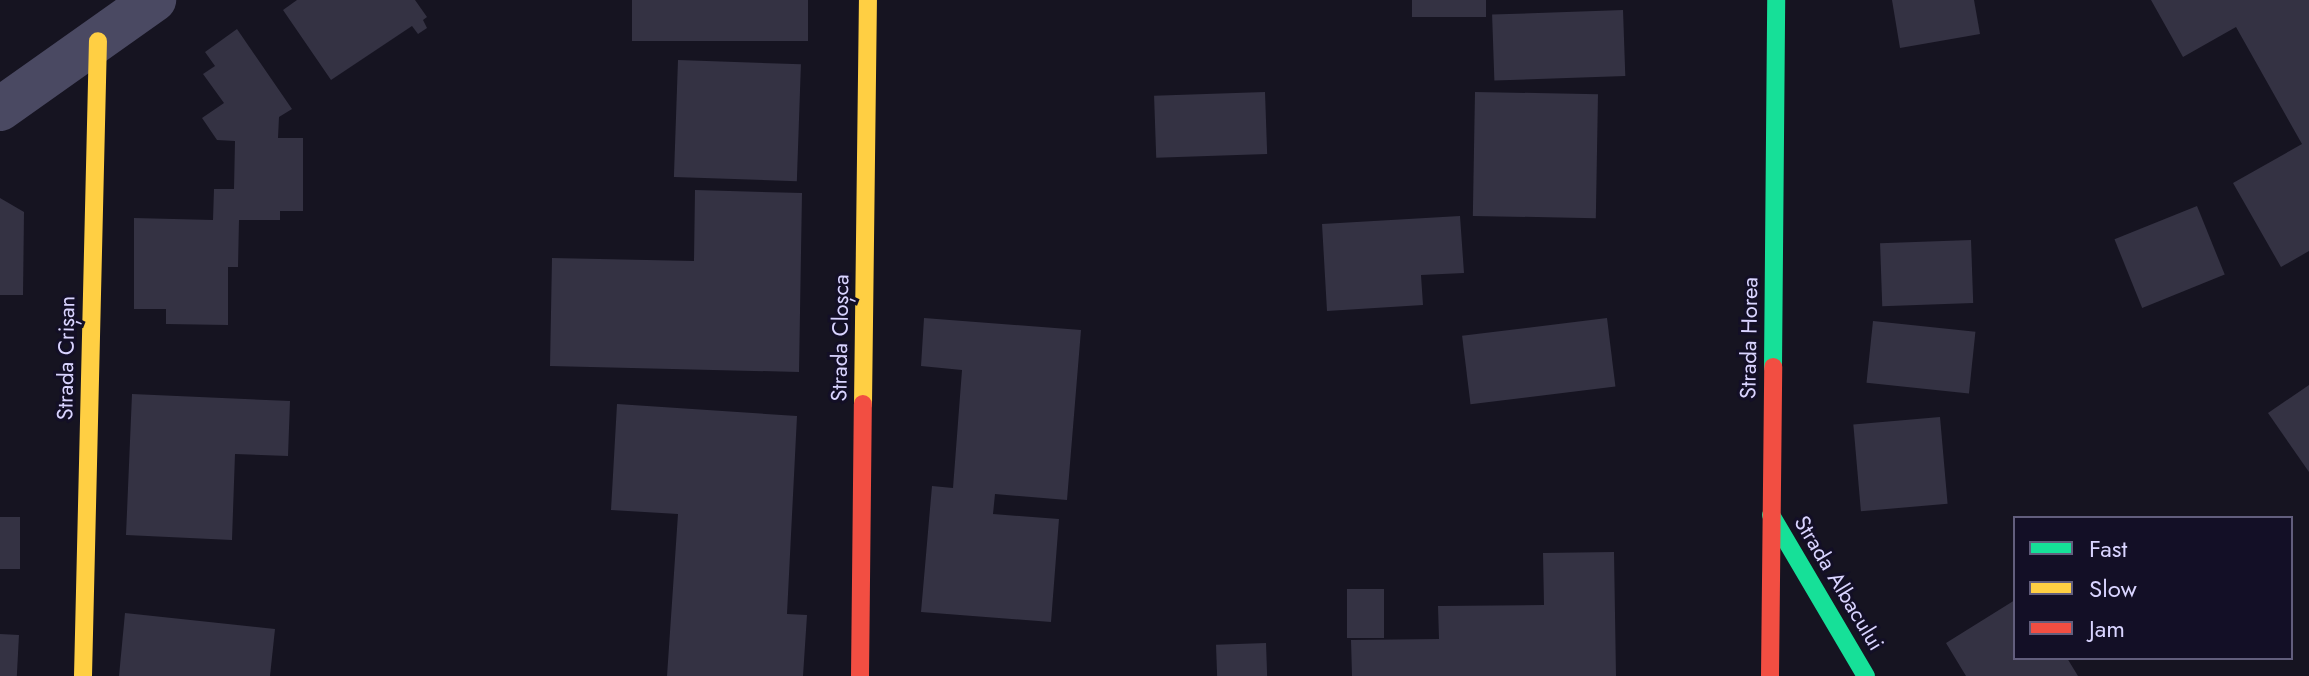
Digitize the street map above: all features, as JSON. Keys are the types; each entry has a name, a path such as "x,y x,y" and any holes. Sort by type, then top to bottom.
{"street":[{"path":"0,109 154,0"},
{"name":"Strada Cloșca","path":"860,676 868,0"},
{"name":"Strada Horea","path":"1770,676 1776,0"},
{"name":"Strada Crișan","path":"83,676 98,41"},
{"name":"Strada Albacului","path":"1771,515 1866,676"}],"building":[{"path":"297,0 415,0 427,17 423,20 427,28 418,34 412,26 331,80 283,10"},
{"path":"632,0 808,0 808,41 632,41"},
{"path":"1412,0 1486,0 1486,17 1412,17"},
{"path":"1892,0 1974,0 1980,34 1900,48"},
{"path":"2151,0 2309,0 2309,251 2281,267 2233,183 2302,144 2236,27 2183,57"},
{"path":"1623,10 1625,76 1494,81 1492,15"},
{"path":"237,29 292,109 279,117 278,138 303,138 303,211 280,211 280,220 239,220 238,267 228,267 228,325 166,324 166,309 134,309 134,218 213,220 214,189 234,189 235,141 217,140 202,118 224,103 203,74 215,66 205,52"},
{"path":"678,60 801,64 797,181 674,177"},
{"path":"1265,92 1267,154 1156,158 1154,96"},
{"path":"1475,92 1598,94 1596,218 1473,216"},
{"path":"695,190 802,193 799,372 550,366 552,258 694,261"},
{"path":"0,198 24,212 23,295 0,295"},
{"path":"2197,206 2225,275 2142,308 2114,239"},
{"path":"1460,216 1464,273 1421,275 1423,305 1327,311 1322,224"},
{"path":"1971,240 1973,303 1882,306 1880,243"},
{"path":"924,318 1081,330 1067,500 995,494 993,514 1059,519 1051,622 921,612 932,486 953,488 962,370 921,366"},
{"path":"1607,318 1615,386 1470,404 1462,336"},
{"path":"1873,321 1975,332 1969,393 1867,383"},
{"path":"2309,385 2309,472 2268,413"},
{"path":"132,394 290,401 288,456 235,454 232,540 126,535"},
{"path":"617,404 797,416 787,614 807,615 803,676 667,676 678,514 611,510"},
{"path":"1940,417 1948,504 1861,511 1853,425"},
{"path":"0,517 20,517 20,569 0,569"},
{"path":"1614,552 1616,676 1352,676 1351,640 1439,639 1438,606 1544,605 1543,553"},
{"path":"1347,589 1384,589 1384,638 1347,638"},
{"path":"2013,601 2013,660 2068,660 2078,676 1966,676 1946,643"},
{"path":"125,613 275,629 270,676 119,676"},
{"path":"0,634 19,635 17,676 0,676"},
{"path":"1266,643 1267,676 1217,676 1216,645"}],"traffic: fast":[{"path":"1773,367 1776,0"},
{"path":"1771,515 1866,676"}],"traffic: slow":[{"path":"863,404 868,0"},
{"path":"83,676 98,41"}],"traffic: jam":[{"path":"1770,676 1773,367"},
{"path":"860,676 863,404"}]}
